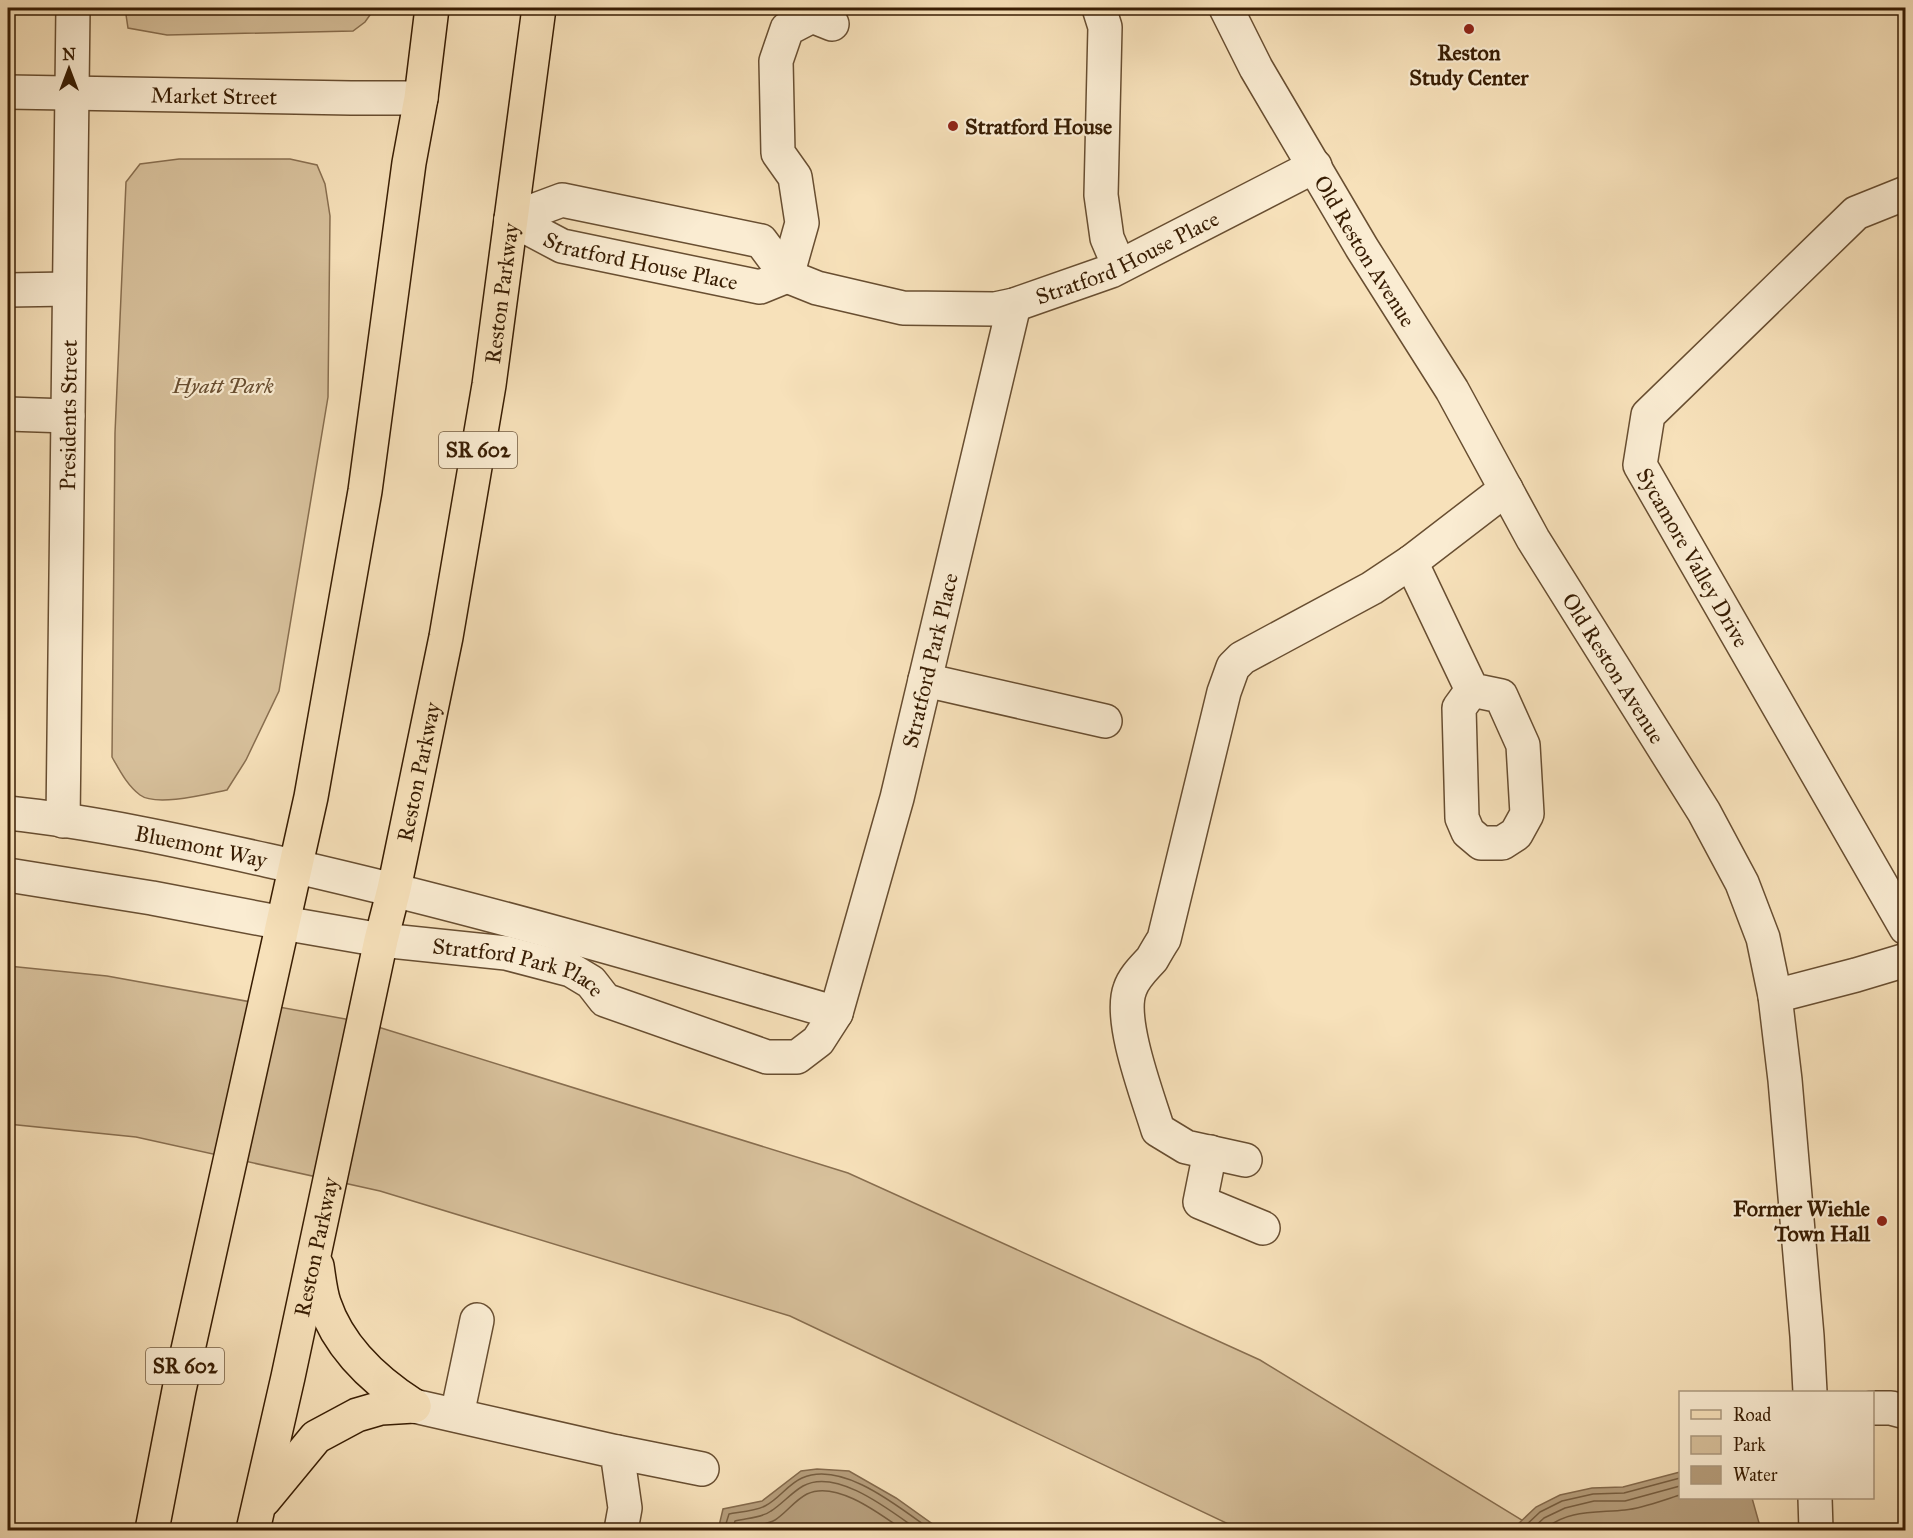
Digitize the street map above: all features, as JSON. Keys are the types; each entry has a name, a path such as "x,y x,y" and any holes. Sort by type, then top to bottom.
{"main road":[{"name":"SR 602","path":"152,1530 220,1203 311,797 365,490 432,8"},
{"name":"Reston Parkway","path":"255,1519 394,889 452,603 489,385 539,8"},
{"path":"317,1238 323,1302 339,1336 367,1370 386,1387 414,1406"},
{"path":"255,1519 316,1437 357,1415 381,1408 414,1406"}],"street":[{"name":"Presidents Street","path":"63,820 73,8"},
{"path":"1099,8 1105,27 1101,195 1107,238 1119,266"},
{"name":"Old Reston Avenue","path":"1226,8 1256,68 1362,248 1452,390 1533,539 1704,812 1743,883 1763,938 1775,996 1785,1080 1810,1391"},
{"path":"787,276 801,223 795,177 778,153 776,61 787,29 812,16 832,24"},
{"name":"Market Street","path":"8,92 421,98"},
{"name":"Stratford House Place","path":"511,219 562,200 761,241 787,276 817,288 903,308 995,309 1014,305 1111,271 1315,166"},
{"name":"Sycamore Valley Drive","path":"1905,193 1856,213 1648,415 1640,465 1905,928"},
{"name":"Stratford House Place","path":"511,219 562,246 760,287 787,276"},
{"path":"8,290 69,289"},
{"name":"Stratford Park Place","path":"381,940 506,953 571,970 591,982 605,1000 767,1057 797,1057 818,1041 836,1013 897,798 1014,305"},
{"path":"8,414 68,416"},
{"path":"1245,1160 1186,1147 1158,1130 1135,1056 1127,1002 1130,989 1137,976 1164,939 1233,667 1242,658 1372,588 1466,522 1506,489"},
{"path":"1411,562 1472,690"},
{"path":"925,680 1105,721"},
{"name":"Bluemont Way","path":"8,813 136,831 394,889"},
{"path":"8,875 152,898 381,940"},
{"name":"Stratford Park Place","path":"394,889 603,944 836,1013"},
{"path":"591,982 603,944"},
{"path":"1775,996 1905,960"},
{"path":"1210,1152 1200,1202 1263,1228"},
{"path":"457,1415 477,1320"},
{"path":"414,1406 702,1469"},
{"path":"1874,1408 1891,1408 1905,1412"},
{"path":"618,1452 626,1508 621,1530"},
{"path":"1815,1499 1816,1530"}],"green space":[{"path":"125,8 375,8 365,22 353,31 167,35 128,28"},
{"name":"Hyatt Park","path":"179,159 290,159 317,165 325,184 330,216 328,397 279,691 246,760 227,790 158,800 140,795 135,791 124,778 112,757 115,433 126,182 140,164"},
{"path":"8,966 107,976 362,1022 848,1173 1260,1360 1538,1530 1241,1530 790,1316 380,1191 136,1137 8,1124"}],"water":[{"path":"817,1469 849,1471 896,1498 941,1530 718,1530 723,1509 762,1501 801,1471"},
{"path":"1679,1472 1679,1499 1752,1499 1761,1530 1517,1530 1517,1525 1536,1507 1560,1495 1592,1488 1623,1487"}],"place":[{"name":"Reston Study Center","path":"1469,29"},
{"name":"Stratford House","path":"953,126"},
{"name":"Former Wiehle Town Hall","path":"1882,1221"}]}
